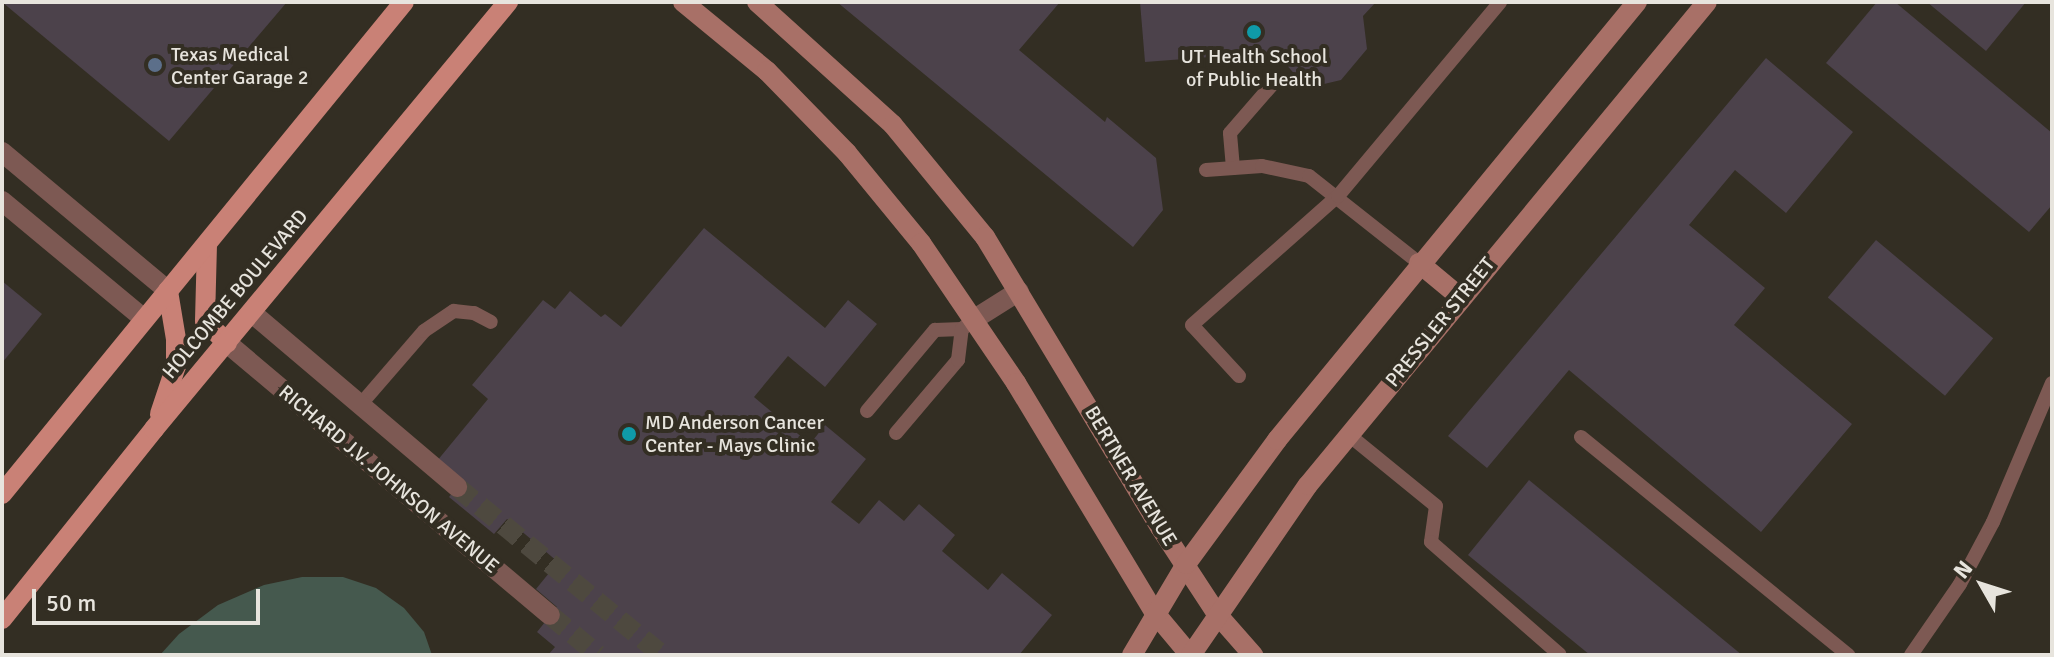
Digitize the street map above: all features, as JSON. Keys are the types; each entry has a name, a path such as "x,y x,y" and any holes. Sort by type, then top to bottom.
{"main road":[{"path":"2,494 404,2"},
{"name":"HOLCOMBE BOULEVARD","path":"2,619 154,429 508,2"},
{"path":"207,244 205,321 227,343"},
{"path":"154,429 176,366 176,339 168,291"}],"street":[{"path":"683,2 767,71 847,153 921,243 968,324 1016,383 1154,612 1190,655"},
{"name":"BERTNER AVENUE","path":"757,2 893,125 985,237 1140,496 1217,614 1253,655"},
{"path":"1132,655 1154,612 1186,564 1277,440 1419,263 1637,2"},
{"name":"PRESSLER STREET","path":"1190,655 1308,485 1460,297 1707,2"},
{"path":"2,152 168,291"},
{"path":"2,201 144,319"},
{"path":"1419,263 1460,297"},
{"path":"968,324 1019,291"},
{"name":"RICHARD J.V. JOHNSON AVENUE","path":"252,313 457,487"},
{"name":"RICHARD J.V. JOHNSON AVENUE","path":"227,343 550,615"},
{"path":"337,433 361,404"}],"lane":[{"path":"1239,376 1192,325 1338,196 1500,2"},
{"path":"1233,168 1230,133 1276,80"},
{"path":"1206,170 1262,166 1309,176 1419,263"},
{"path":"361,404 424,331 454,311 474,313 491,322"},
{"path":"867,411 935,330 968,324 958,360 896,433"},
{"path":"1911,655 1960,584 1993,522 2052,383"},
{"path":"1349,435 1436,506 1431,542 1560,655"},
{"path":"1581,437 1848,655"}],"green space":[{"path":"302,577 343,577 376,588 404,608 424,632 432,655 160,655 179,634 218,605 264,585"}],"building":[{"name":"Texas Medical Center Garage 2","path":"2,2 287,2 169,141"},
{"path":"837,2 1060,2 1019,50 1105,122 1107,117 1156,158 1163,210 1133,247"},
{"name":"UT Health School of Public Health","path":"1140,2 1376,2 1363,16 1367,49 1341,80 1307,88 1275,52 1145,62"},
{"path":"1877,2 1895,2 2052,133 2052,205 2029,232 1826,63"},
{"path":"1927,2 2026,2 1986,51"},
{"path":"1766,58 1853,132 1786,213 1735,170 1689,225 1765,288 1734,325 1852,424 1761,532 1569,370 1487,468 1448,436"},
{"name":"MD Anderson Cancer Center - Mays Clinic","path":"704,228 825,328 848,300 877,324 825,387 788,356 754,397 810,444 825,425 866,459 831,502 859,524 879,500 904,521 919,504 955,535 942,551 988,590 1002,573 1052,615 1019,655 548,655 555,647 537,632 557,607 536,589 558,562 507,519 494,534 449,497 462,481 437,461 488,399 472,385 543,300 555,309 570,291 601,317 605,314 621,327"},
{"path":"1876,240 1993,338 1945,396 1828,297"},
{"path":"2,281 42,314 2,363"},
{"path":"1529,480 1742,655 1590,655 1468,555"}],"tunnel":[{"path":"457,487 662,655"},
{"path":"550,615 598,655"}],"place":[{"name":"UT Health School of Public Health","path":"1254,32"},
{"name":"Texas Medical Center Garage 2","path":"155,65"},
{"name":"MD Anderson Cancer Center - Mays Clinic","path":"629,434"}]}
